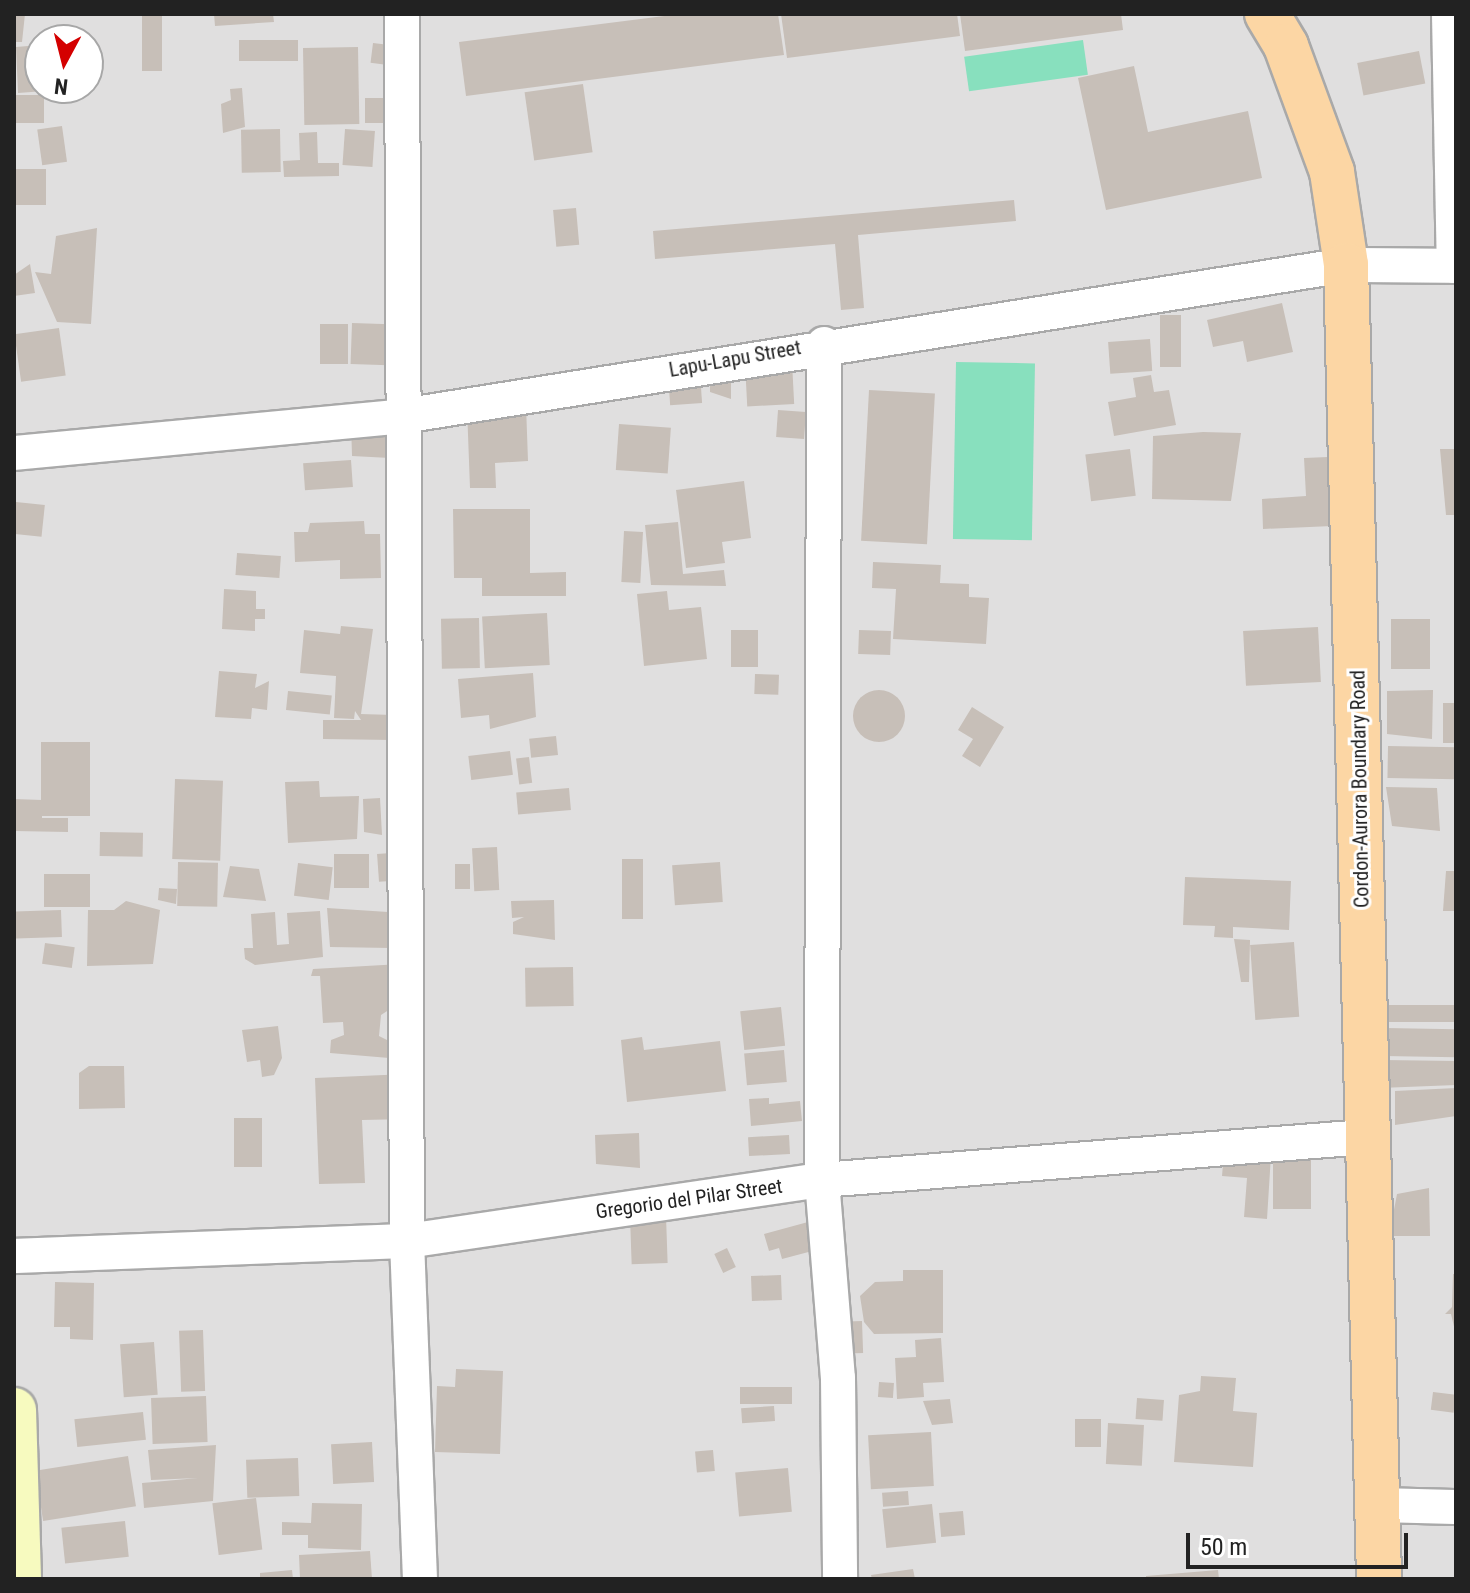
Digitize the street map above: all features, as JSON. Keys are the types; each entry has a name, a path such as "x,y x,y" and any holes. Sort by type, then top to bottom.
{"main road":[{"name":"Cordon-Aurora Boundary Road","path":"1267,14 1286,46 1332,172 1346,265 1365,1137 1379,1579"}],"street":[{"path":"402,14 407,1241 420,1579"},
{"path":"1449,14 1455,266"},
{"name":"Lapu-Lapu Street","path":"14,453 403,416 824,344 1346,265 1455,266"},
{"path":"824,344 822,1180 838,1378 840,1579"},
{"name":"Gregorio del Pilar Street","path":"14,1256 407,1241 822,1180 1365,1137"},
{"path":"14,1410 19,1579"},
{"path":"1378,1505 1456,1507"}],"shaded area":[{"path":"14,14 1456,14 1456,1579 14,1579"}],"green space":[{"path":"1083,40 1088,75 969,91 964,57"},
{"path":"956,362 1035,363 1032,540 953,539"}],"building":[{"path":"14,14 25,14 22,42 14,42"},
{"path":"142,14 162,14 162,71 142,71"},
{"path":"214,14 273,14 274,22 215,26"},
{"path":"680,14 778,14 784,55 466,96 459,42"},
{"path":"781,14 957,14 960,36 787,58"},
{"path":"960,14 1121,14 1123,30 965,51"},
{"path":"239,40 298,40 298,61 239,61"},
{"path":"373,43 396,46 393,66 371,63"},
{"path":"24,46 24,93 18,93 16,47"},
{"path":"358,47 359,124 304,125 303,48"},
{"path":"1419,51 1425,83 1363,95 1357,63"},
{"path":"1134,66 1148,132 1248,111 1262,178 1106,210 1078,78"},
{"path":"583,84 593,152 534,161 525,92"},
{"path":"242,88 245,127 223,133 221,104 231,100 230,89"},
{"path":"14,95 24,95 24,104 44,104 44,123 14,123"},
{"path":"365,98 394,98 394,123 365,123"},
{"path":"62,126 67,162 42,165 37,129"},
{"path":"280,129 281,172 242,173 241,130"},
{"path":"345,129 375,131 372,167 342,165"},
{"path":"317,132 318,163 339,163 339,176 284,177 283,161 300,160 299,133"},
{"path":"14,169 46,169 46,205 14,205"},
{"path":"1014,200 1016,221 858,235 864,308 841,310 835,244 655,259 653,231"},
{"path":"576,208 579,245 556,247 553,210"},
{"path":"97,228 91,324 57,322 35,272 51,274 56,236"},
{"path":"30,264 35,293 14,296 14,275"},
{"path":"1282,303 1293,352 1247,362 1243,341 1213,347 1207,320"},
{"path":"1160,315 1181,315 1181,367 1160,367"},
{"path":"352,323 405,325 404,366 351,364"},
{"path":"320,324 348,324 348,364 320,364"},
{"path":"59,328 66,376 21,382 14,334"},
{"path":"1150,339 1152,371 1110,374 1108,342"},
{"path":"792,362 794,404 747,406 745,364"},
{"path":"700,373 702,403 670,405 668,375"},
{"path":"1151,375 1154,392 1169,390 1176,425 1114,436 1108,402 1136,397 1133,378"},
{"path":"731,379 731,399 710,392 710,380"},
{"path":"869,390 935,393 927,544 861,541"},
{"path":"526,405 528,461 495,463 496,488 470,488 467,408"},
{"path":"388,410 390,458 352,456 351,422"},
{"path":"778,410 806,412 804,439 776,437"},
{"path":"619,424 671,428 668,474 616,470"},
{"path":"1241,433 1231,501 1152,499 1153,436"},
{"path":"1130,449 1136,496 1091,501 1085,454"},
{"path":"1440,449 1456,449 1456,515 1446,515"},
{"path":"1328,457 1332,526 1263,529 1262,499 1306,496 1304,458"},
{"path":"351,460 353,487 305,490 303,463"},
{"path":"744,481 751,538 722,542 725,563 686,568 676,490"},
{"path":"16,502 45,505 41,537 14,534"},
{"path":"453,509 530,509 530,573 566,572 566,596 482,596 482,578 454,578"},
{"path":"364,521 365,534 380,534 381,578 340,579 340,560 295,562 294,532 308,532 310,523"},
{"path":"678,522 683,574 724,570 726,586 651,585 645,525"},
{"path":"624,531 643,532 640,583 621,582"},
{"path":"237,553 281,556 279,578 235,575"},
{"path":"873,562 941,565 940,583 969,584 969,597 989,598 986,644 893,639 896,589 872,588"},
{"path":"224,589 256,591 256,609 265,609 265,619 255,619 255,631 222,629"},
{"path":"667,591 669,610 701,607 707,659 644,666 637,594"},
{"path":"547,613 550,665 485,668 482,616"},
{"path":"479,618 480,668 442,669 441,619"},
{"path":"1391,619 1430,619 1430,669 1391,669"},
{"path":"341,626 373,629 361,714 393,715 393,740 323,739 323,720 361,720 355,711 354,719 334,718 336,676 300,673 304,630 340,634"},
{"path":"1318,627 1321,682 1246,686 1243,631"},
{"path":"731,630 758,630 758,667 731,667"},
{"path":"859,630 891,631 890,655 858,654"},
{"path":"219,671 257,674 255,688 269,681 267,710 252,708 251,719 215,717"},
{"path":"533,673 536,717 490,729 489,715 461,718 458,679"},
{"path":"755,674 779,675 778,695 754,694"},
{"path":"879,690 898,697 905,716 898,735 879,742 860,735 853,716 860,697"},
{"path":"1433,690 1432,739 1387,734 1387,691"},
{"path":"288,691 332,696 330,714 286,710"},
{"path":"1443,703 1456,703 1456,743 1443,743"},
{"path":"972,707 1004,727 980,767 962,756 973,739 958,730"},
{"path":"556,736 558,755 531,758 529,739"},
{"path":"41,742 90,742 90,816 41,816"},
{"path":"1388,746 1456,747 1455,779 1387,778"},
{"path":"510,751 513,775 471,780 468,756"},
{"path":"529,757 532,783 519,784 516,759"},
{"path":"175,779 223,781 220,861 172,859"},
{"path":"319,781 320,797 359,796 357,839 288,843 285,782"},
{"path":"1386,787 1437,788 1440,831 1392,826"},
{"path":"569,788 571,810 518,815 516,793"},
{"path":"380,798 382,835 364,832 363,799"},
{"path":"14,799 42,800 42,818 68,818 68,832 14,831"},
{"path":"100,832 143,833 143,857 100,856"},
{"path":"497,847 499,890 474,891 472,848"},
{"path":"404,852 406,880 379,882 377,854"},
{"path":"334,854 369,854 369,888 334,888"},
{"path":"622,859 643,859 643,919 622,919"},
{"path":"178,862 218,863 217,907 177,906"},
{"path":"720,862 723,902 675,905 672,865"},
{"path":"298,863 333,867 329,900 294,896"},
{"path":"455,864 470,864 470,889 455,889"},
{"path":"230,866 259,869 266,901 223,897"},
{"path":"1446,871 1456,871 1456,911 1443,911"},
{"path":"44,874 90,874 90,907 44,907"},
{"path":"1185,877 1291,881 1289,930 1233,927 1233,938 1214,937 1215,926 1183,925"},
{"path":"159,888 177,889 176,904 158,900"},
{"path":"554,900 555,940 513,934 513,922 524,917 512,918 511,901"},
{"path":"126,901 160,910 153,964 87,966 88,910 114,910"},
{"path":"327,908 388,912 387,930 397,930 391,948 330,947"},
{"path":"61,910 62,937 16,939 15,912"},
{"path":"320,911 323,957 255,965 245,959 244,948 253,948 251,914 275,912 277,945 289,944 287,913"},
{"path":"1234,939 1250,940 1249,982 1241,982"},
{"path":"1294,942 1299,1017 1255,1020 1250,945"},
{"path":"45,943 75,947 72,968 42,964"},
{"path":"401,964 404,1000 381,1015 379,1036 395,1044 401,1059 330,1053 331,1040 344,1035 343,1022 323,1023 320,976 311,976 313,969"},
{"path":"573,967 574,1006 526,1007 525,968"},
{"path":"1383,1005 1456,1005 1456,1022 1383,1022"},
{"path":"781,1007 785,1046 744,1050 740,1011"},
{"path":"278,1026 282,1058 274,1075 262,1077 260,1060 247,1062 242,1030"},
{"path":"1385,1028 1456,1029 1456,1057 1385,1056"},
{"path":"642,1037 644,1050 720,1041 726,1091 627,1102 621,1040"},
{"path":"784,1050 787,1082 747,1085 744,1053"},
{"path":"1383,1060 1456,1061 1456,1085 1380,1088"},
{"path":"89,1066 124,1066 125,1108 79,1109 79,1073"},
{"path":"407,1074 409,1119 362,1120 365,1183 319,1184 315,1078"},
{"path":"1456,1088 1456,1116 1395,1125 1395,1091"},
{"path":"769,1098 769,1104 800,1101 802,1121 751,1126 749,1099"},
{"path":"234,1118 262,1118 262,1167 234,1167"},
{"path":"639,1133 640,1168 596,1164 595,1135"},
{"path":"789,1135 790,1154 749,1156 748,1137"},
{"path":"1224,1152 1271,1155 1267,1219 1244,1217 1247,1178 1222,1176"},
{"path":"1273,1159 1311,1159 1311,1209 1273,1209"},
{"path":"1429,1188 1430,1236 1389,1236 1397,1194"},
{"path":"666,1216 668,1263 632,1264 630,1217"},
{"path":"808,1222 816,1250 782,1259 779,1248 769,1251 764,1234"},
{"path":"727,1248 736,1267 723,1273 714,1254"},
{"path":"903,1270 943,1270 943,1333 874,1334 864,1322 860,1296 875,1282 903,1281"},
{"path":"1453,1274 1456,1274 1456,1335 1451,1314 1445,1314 1452,1307"},
{"path":"781,1275 782,1300 752,1301 751,1276"},
{"path":"55,1282 94,1283 93,1340 70,1339 70,1327 54,1327"},
{"path":"862,1321 863,1353 841,1354 840,1322"},
{"path":"203,1330 205,1391 181,1392 179,1331"},
{"path":"941,1338 944,1382 923,1383 924,1397 897,1399 895,1358 916,1357 915,1340"},
{"path":"154,1342 158,1395 124,1397 120,1344"},
{"path":"456,1369 503,1371 500,1454 435,1452 437,1386 455,1387"},
{"path":"1201,1376 1236,1378 1233,1411 1257,1413 1253,1467 1174,1462 1179,1395 1200,1391"},
{"path":"879,1382 894,1383 893,1398 878,1397"},
{"path":"740,1387 792,1387 792,1404 740,1404"},
{"path":"1433,1392 1456,1395 1454,1413 1431,1410"},
{"path":"206,1396 208,1442 153,1444 151,1398"},
{"path":"1137,1398 1164,1400 1162,1421 1136,1419"},
{"path":"950,1399 953,1423 932,1425 923,1401"},
{"path":"774,1406 775,1421 742,1423 741,1408"},
{"path":"143,1412 146,1440 77,1447 74,1419"},
{"path":"1075,1419 1101,1419 1101,1447 1075,1447"},
{"path":"1108,1423 1144,1425 1142,1466 1106,1464"},
{"path":"931,1432 934,1486 871,1489 868,1435"},
{"path":"372,1442 374,1482 333,1484 331,1444"},
{"path":"216,1445 213,1501 144,1508 142,1483 198,1478 151,1480 148,1450"},
{"path":"713,1450 715,1471 697,1472 695,1452"},
{"path":"128,1456 136,1506 43,1521 35,1471"},
{"path":"298,1458 299,1496 247,1498 246,1460"},
{"path":"788,1468 792,1512 739,1516 735,1473"},
{"path":"908,1491 909,1505 883,1507 882,1493"},
{"path":"256,1498 262,1550 219,1555 212,1503"},
{"path":"312,1503 362,1504 361,1550 308,1548 308,1535 282,1535 282,1522 311,1523"},
{"path":"932,1504 936,1543 886,1548 882,1509"},
{"path":"963,1511 965,1535 941,1537 939,1513"},
{"path":"125,1521 129,1557 65,1563 61,1528"},
{"path":"370,1551 372,1579 300,1579 299,1555"},
{"path":"913,1569 915,1579 872,1579 871,1575"},
{"path":"292,1570 293,1579 260,1579 260,1573"},
{"path":"1218,1570 1219,1579 1146,1579 1146,1576"}]}
